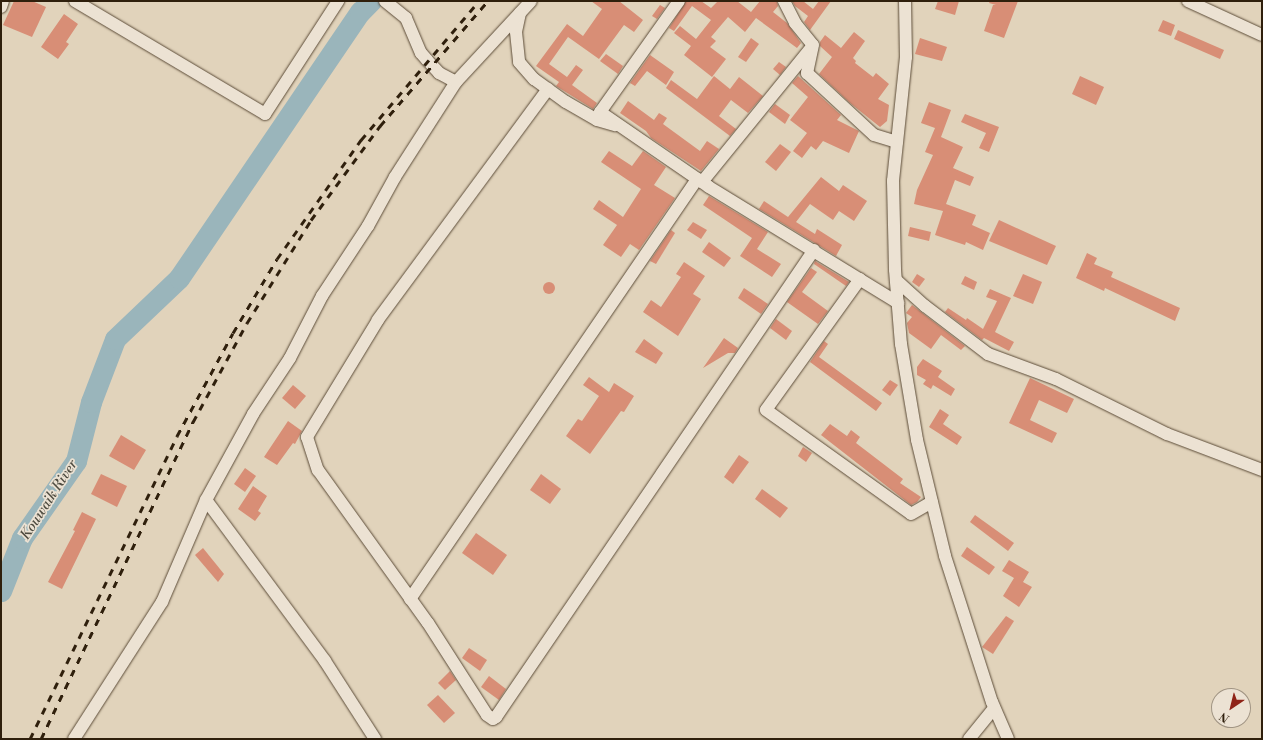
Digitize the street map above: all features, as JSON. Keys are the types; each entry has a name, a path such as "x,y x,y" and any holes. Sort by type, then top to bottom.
{"street":[{"path":"1,7 3,1"},
{"path":"75,1 265,114 338,1"},
{"path":"385,1 406,18 421,53 439,73 456,82"},
{"path":"74,739 162,602 206,500 252,414 290,358 322,296 456,82 531,1"},
{"path":"679,1 600,112 700,180 898,303"},
{"path":"784,1 795,23 813,45"},
{"path":"905,1 906,57 893,182 896,280 901,344 917,440 945,556 994,708 1008,739"},
{"path":"1188,1 1262,35"},
{"path":"520,12 516,32 519,62 534,79 597,120 622,127"},
{"path":"813,45 807,73 874,135 897,142"},
{"path":"410,599 700,180 813,45"},
{"path":"548,89 378,320 307,436 318,470 410,599 487,716 493,719 496,717 814,250"},
{"path":"860,279 766,410 911,514 932,502"},
{"path":"896,280 925,306 988,354 1056,380 1167,434 1262,470"},
{"path":"206,500 325,661 375,739"},
{"path":"969,739 994,708"}],"building":[{"path":"14,1 32,1 46,7 32,37 3,25"},
{"path":"591,1 619,1 643,20 634,32 624,25 599,59 568,37 549,64 567,77 576,65 583,70 572,85 597,103 593,109 556,86 559,82 536,66 567,24 583,36 602,9"},
{"path":"686,1 701,1 711,8 718,1 737,1 751,12 760,1 777,1 778,6 773,12 787,23 801,43 797,48 756,18 745,32 728,17 711,37 716,41 710,47 726,59 712,77 684,55 691,46 674,33 680,26 696,39 711,20 692,6 674,31 669,28"},
{"path":"792,1 803,1 813,9 819,1 831,1 810,30 804,22 808,16 795,6"},
{"path":"938,1 959,1 955,15 935,9"},
{"path":"990,1 1018,1 1004,38 984,31 993,5 996,5 989,3"},
{"path":"660,5 665,8 657,19 652,16"},
{"path":"64,14 78,24 66,42 69,44 58,59 41,47"},
{"path":"1163,20 1175,25 1171,36 1158,31"},
{"path":"1178,30 1224,50 1220,59 1174,39"},
{"path":"854,32 865,41 853,58 856,61 855,63 873,77 876,73 889,84 878,99 889,105 887,121 880,127 850,103 819,74 832,57 820,46 820,42 825,35 841,48"},
{"path":"751,38 759,44 746,62 738,57"},
{"path":"920,38 947,47 942,61 915,54"},
{"path":"606,54 623,66 618,74 600,61"},
{"path":"650,55 674,72 666,85 647,71 635,86 630,83"},
{"path":"779,62 786,67 780,75 773,69"},
{"path":"714,76 730,89 739,77 763,96 748,113 731,100 719,116 736,129 730,136 666,88 671,80 697,99"},
{"path":"798,76 841,115 837,120 859,131 849,153 823,141 816,150 811,146 802,158 793,151 807,133 790,120 808,97 792,83"},
{"path":"1080,76 1104,87 1096,105 1072,94"},
{"path":"628,101 654,120 659,113 667,118 663,124 700,151 707,141 719,149 701,171 651,138 646,131 620,113"},
{"path":"929,102 951,110 941,137 963,147 953,168 974,177 970,186 955,180 946,204 976,215 972,225 990,233 983,250 966,242 965,245 935,235 943,211 914,204 917,190 933,155 925,152 935,128 921,123"},
{"path":"775,104 790,115 785,124 769,112"},
{"path":"965,114 999,127 989,152 979,148 986,133 961,122"},
{"path":"780,144 791,152 776,171 765,162"},
{"path":"609,151 632,166 643,151 666,167 654,185 675,198 639,250 630,244 621,257 603,245 617,225 593,209 599,200 623,217 641,189 601,162"},
{"path":"821,177 839,191 843,185 867,201 854,221 839,211 833,220 810,204 796,222 815,234 817,229 842,245 836,256 759,209 764,201 788,217"},
{"path":"709,196 768,232 757,249 781,264 772,277 740,256 752,238 703,205"},
{"path":"999,220 1056,246 1047,265 989,241"},
{"path":"693,222 707,230 701,239 687,230"},
{"path":"910,227 931,232 929,241 908,236"},
{"path":"671,230 675,233 656,264 650,261"},
{"path":"709,242 731,258 724,267 702,252"},
{"path":"1087,253 1097,258 1094,264 1113,272 1111,277 1180,308 1175,321 1105,288 1104,291 1076,278"},
{"path":"815,261 849,282 846,286 814,264"},
{"path":"684,262 705,276 693,294 701,299 678,336 643,312 651,300 661,307 681,277 676,274"},
{"path":"811,268 817,272 802,292 828,311 818,324 787,302"},
{"path":"917,274 925,279 919,287 912,282"},
{"path":"1023,274 1042,282 1033,304 1013,296"},
{"path":"965,276 977,282 974,290 961,284"},
{"path":"551,282 554,283 554,293 547,294 544,293 543,286 544,283"},
{"path":"744,288 768,304 761,314 738,298"},
{"path":"990,289 1011,298 995,332 1014,342 1009,351 984,338 982,340 945,312 948,308 966,320 967,318 983,329 997,301 986,297"},
{"path":"912,305 965,346 961,350 941,335 931,349 909,333 907,323 912,317 906,313"},
{"path":"776,319 792,331 786,340 770,328"},
{"path":"724,338 738,348 735,353 728,353 703,368"},
{"path":"644,339 663,353 656,364 635,352"},
{"path":"824,341 828,344 819,357 882,403 876,411 810,362"},
{"path":"923,359 942,371 938,377 955,389 951,396 933,385 931,389 923,384 926,380 917,375 917,367"},
{"path":"589,377 609,392 614,383 634,396 624,412 621,411 590,454 566,436 578,419 582,421 599,396 583,385"},
{"path":"1030,378 1074,399 1067,413 1039,400 1030,420 1057,433 1052,443 1009,423"},
{"path":"890,380 898,385 890,396 882,390"},
{"path":"293,385 306,396 295,409 282,398"},
{"path":"940,409 949,415 943,424 962,437 957,445 929,427"},
{"path":"288,421 302,431 295,444 293,443 277,465 264,457"},
{"path":"830,424 847,436 851,430 860,437 856,443 903,479 900,483 921,497 917,502 911,505 821,435"},
{"path":"121,435 146,450 134,470 109,456"},
{"path":"803,447 812,453 806,462 798,456"},
{"path":"739,455 749,462 733,484 724,477"},
{"path":"245,468 256,476 245,492 234,484"},
{"path":"101,474 127,486 117,507 91,494"},
{"path":"541,474 561,489 550,504 530,490"},
{"path":"253,486 267,496 258,511 261,513 255,521 238,509"},
{"path":"762,489 788,508 780,518 755,499"},
{"path":"82,512 96,519 62,589 48,582 75,531 73,530"},
{"path":"975,515 1014,543 1008,551 970,522"},
{"path":"476,533 507,555 493,575 462,553"},
{"path":"967,547 995,567 989,575 961,556"},
{"path":"203,548 224,574 218,582 195,555"},
{"path":"1009,560 1029,572 1023,582 1032,587 1019,607 1003,596 1014,578 1002,571"},
{"path":"1006,616 1014,621 993,654 982,647"},
{"path":"469,648 487,660 480,671 462,658"},
{"path":"450,671 456,680 445,690 438,683"},
{"path":"489,676 506,689 499,700 481,687"},
{"path":"438,695 455,713 444,723 427,705"}],"waterway":[{"name":"Kouwaik River","path":"1,591 22,538 76,461 91,402 115,339 179,278 360,12 371,1"}],"railway":[{"path":"30,739 177,436 233,333 277,259 361,140 479,1"},
{"path":"41,739 193,422 247,323 311,220 380,126 488,1"}]}
